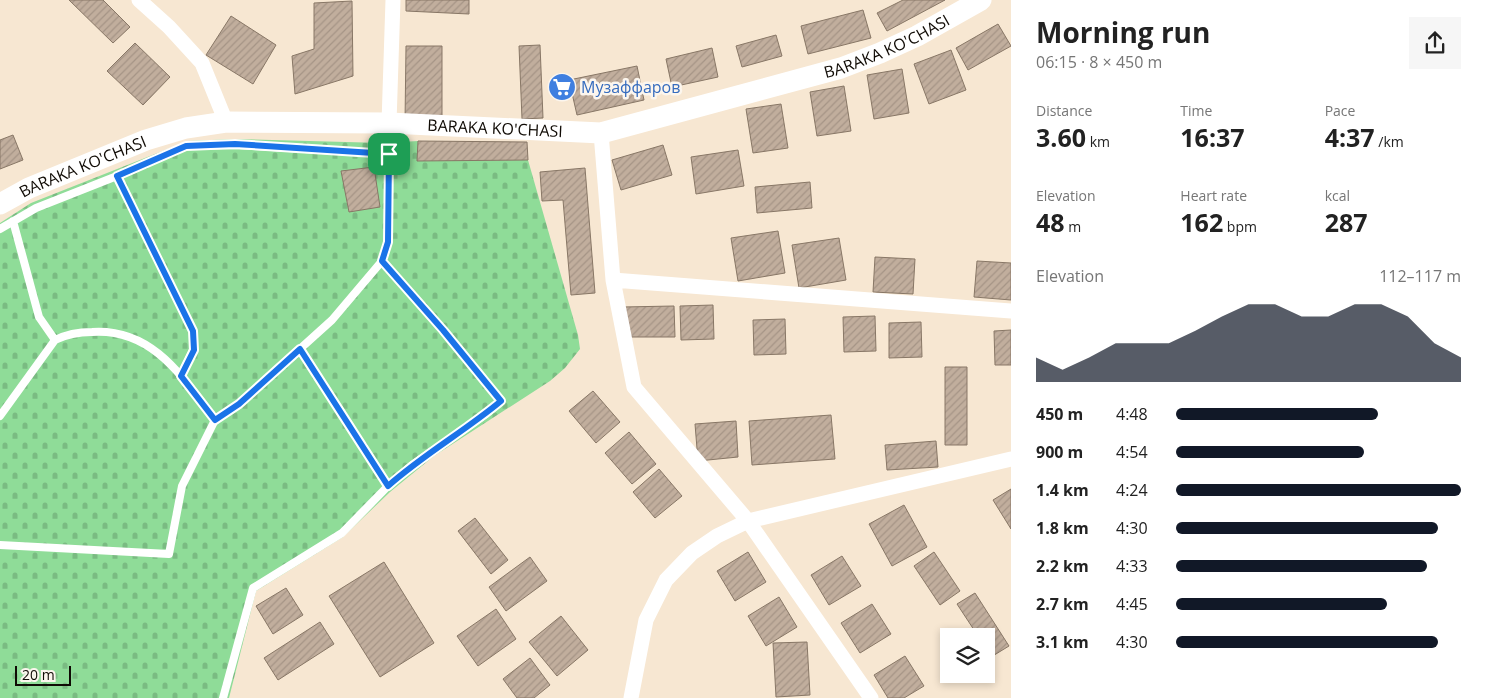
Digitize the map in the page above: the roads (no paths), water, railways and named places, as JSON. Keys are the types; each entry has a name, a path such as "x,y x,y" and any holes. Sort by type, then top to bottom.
{"main road":[{"name":"BARAKA KO'CHASI","path":"0,204 29,188 146,140 186,128 226,122 389,123 601,133 841,68 918,36 981,0"}],"street":[{"path":"139,0 169,27 202,63 226,122"},
{"path":"389,123 393,0"},
{"path":"601,133 613,280 634,387 748,521 871,698"},
{"path":"613,280 1011,311"},
{"path":"631,698 646,620 666,580 692,553 717,536 748,521 1011,459"}],"lane":[{"path":"0,545 169,554 182,486 215,420 239,404 332,320 382,261 388,242 389,123"},
{"path":"0,229 36,208 186,146 235,144 389,154"},
{"path":"117,176 193,331 194,350 181,376"},
{"path":"13,222 39,317 55,340"},
{"path":"223,698 253,588 342,533 388,486 412,465 486,414 501,401 443,330 382,261"},
{"path":"0,416 55,340 66,334 103,331 119,333 137,339 153,348 181,376 215,420"},
{"path":"300,349 388,486"}],"place":[{"name":"Музаффаров","path":"562,87"}]}
